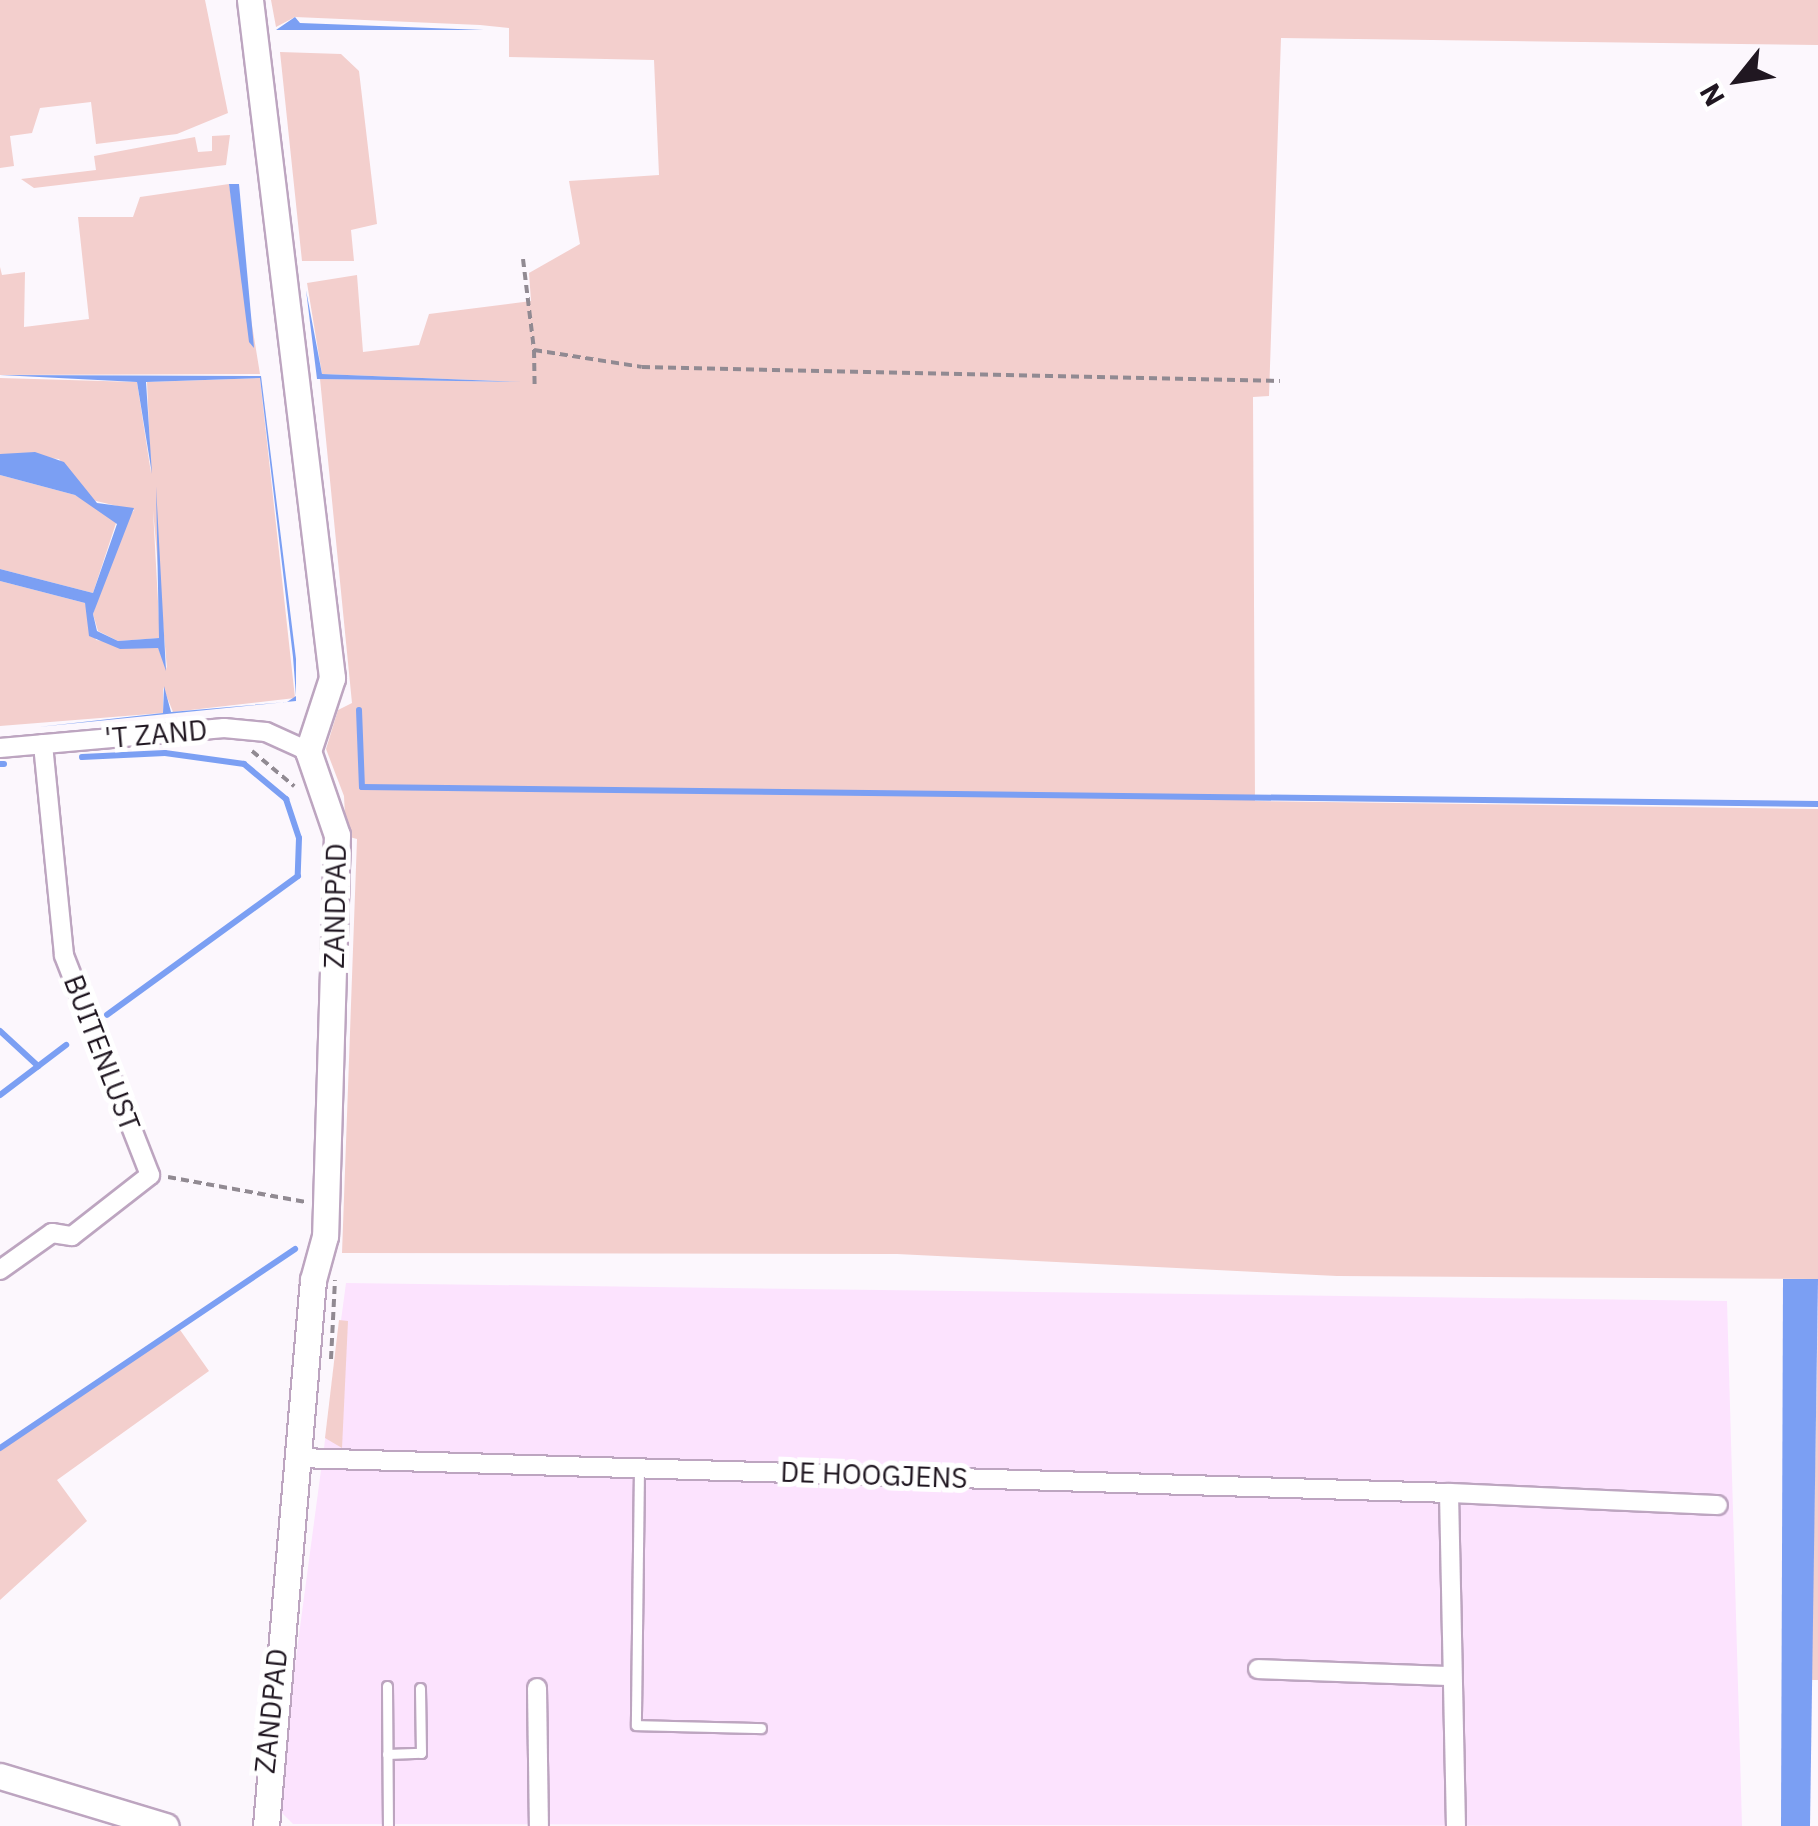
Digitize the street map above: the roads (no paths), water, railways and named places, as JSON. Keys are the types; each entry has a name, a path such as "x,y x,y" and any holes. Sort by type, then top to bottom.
{"street":[{"path":"250,0 332,678 308,750"},
{"name":"'T ZAND","path":"0,748 245,728 308,750"},
{"name":"BUITENLUST","path":"0,1270 52,1233 72,1236 151,1170 64,956 43,744"},
{"name":"ZANDPAD","path":"261,1825 325,1236 337,834 308,750"},
{"name":"DE HOOGJENS","path":"299,1458 1449,1492 1718,1504"},
{"path":"1449,1492 1456,1826"},
{"path":"1258,1669 1452,1676"},
{"path":"537,1688 539,1826"},
{"path":"0,1776 166,1826"}],"lane":[{"path":"639,1468 636,1725 761,1728"},
{"path":"388,1686 388,1826"},
{"path":"387,1754 421,1753 420,1688"}],"water":[{"path":"295,17 300,23 484,30 276,30"},
{"path":"229,184 239,184 254,348 249,342"},
{"path":"306,290 322,374 521,382 317,379"},
{"path":"0,375 261,376 296,659 296,696 260,378 146,382 152,474 137,382"},
{"path":"35,452 64,462 97,503 134,508 93,614 97,631 118,641 159,638 156,486 166,671 158,648 120,649 89,636 85,603 0,581 0,569 93,593 117,524 75,495 0,475 0,454"},
{"path":"164,686 171,712 281,703 38,727 163,713"},
{"path":"1783,1279 1818,1279 1810,1826 1781,1826"}],"waterway":[{"path":"359,710 362,787 1818,804"},
{"path":"82,757 165,753 244,764 286,799 299,838 298,876 107,1015"},
{"path":"0,1031 38,1066"},
{"path":"0,1095 66,1045"},
{"path":"0,1448 295,1249"}]}
